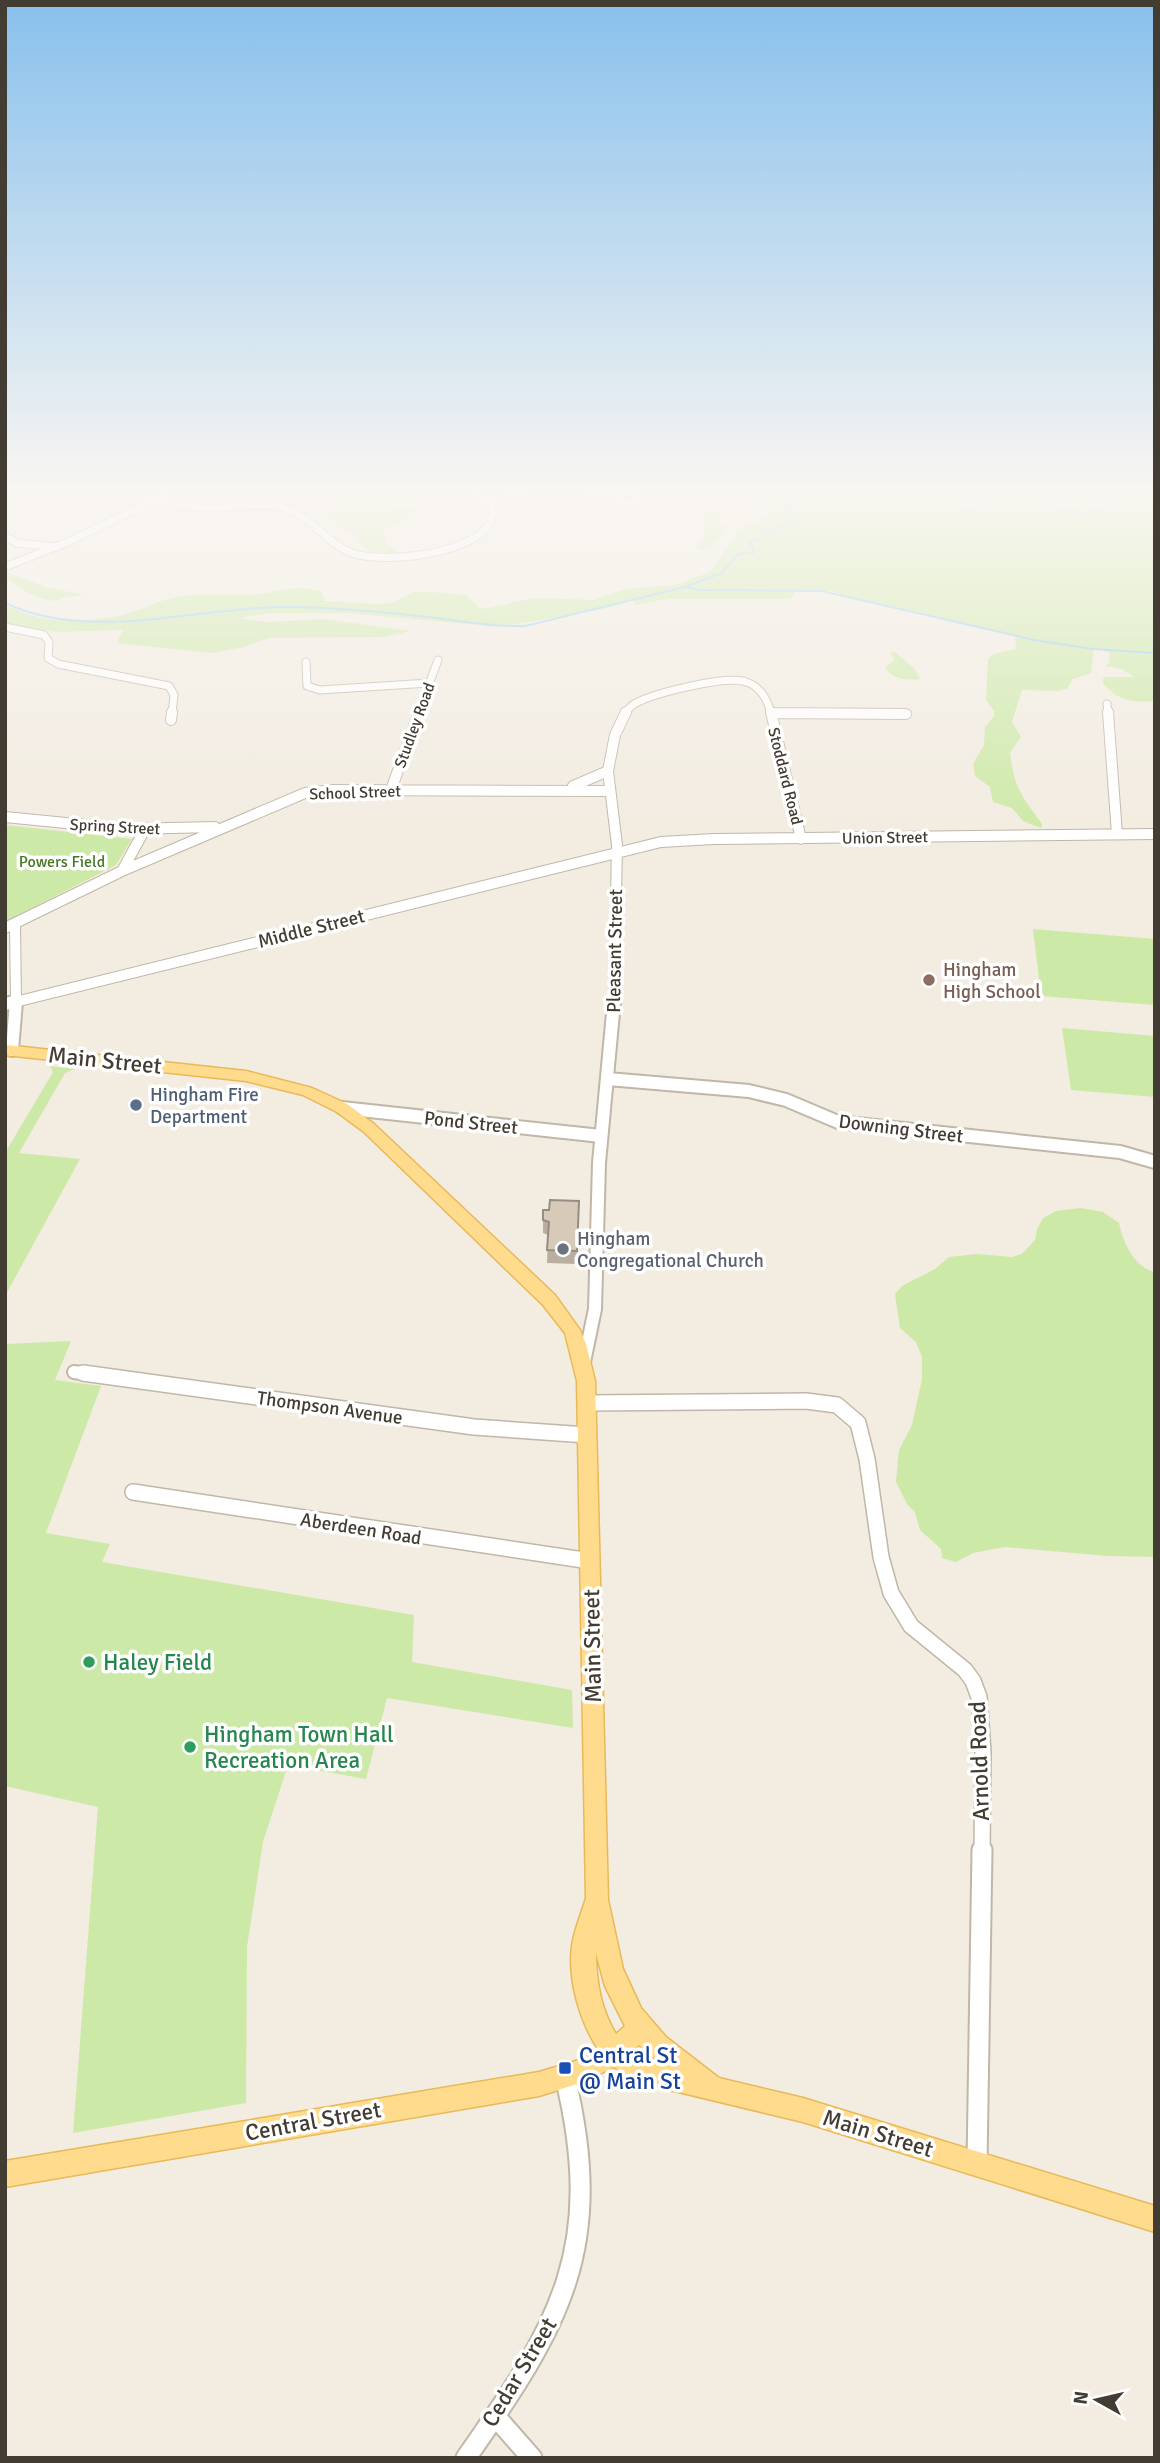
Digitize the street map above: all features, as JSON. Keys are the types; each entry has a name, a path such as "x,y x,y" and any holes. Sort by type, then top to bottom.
{"main road":[{"name":"Main Street","path":"9,1050 246,1076 307,1091 342,1108 369,1128 549,1300 572,1330 584,1363 586,1403 597,1898 584,1941 584,1980 599,2029 615,2054 641,2071 803,2110 1155,2219"},
{"path":"597,1898 610,1969 622,2001 640,2027 712,2087"},
{"path":"615,2054 640,2027"},
{"name":"Central Street","path":"5,2174 538,2084 565,2077 615,2054"}],"street":[{"path":"5,627 44,635 48,642 48,658 58,664 169,686 174,695 171,720"},
{"name":"Studley Road","path":"390,790 438,660"},
{"path":"306,662 305,683 320,690 429,683"},
{"name":"Pleasant Street","path":"584,1363 595,1310 601,1136 614,1012 617,852 608,771 621,718 630,706 645,699 705,682 738,680 758,688 771,713"},
{"path":"1107,704 1117,834"},
{"path":"771,713 906,714"},
{"name":"Stoddard Road","path":"771,713 801,839"},
{"name":"School Street","path":"561,789 578,785 608,771"},
{"name":"School Street","path":"10,926 122,872 305,793 561,789 609,792"},
{"name":"Spring Street","path":"5,817 145,829 226,826"},
{"path":"122,872 145,829"},
{"name":"Union Street","path":"617,852 681,841 1155,834"},
{"name":"Middle Street","path":"11,1002 617,852"},
{"path":"9,1050 10,926"},
{"name":"Downing Street","path":"608,1079 751,1092 783,1099 838,1122 1120,1152 1155,1162"},
{"name":"Pond Street","path":"342,1108 601,1136"},
{"name":"Thompson Avenue","path":"74,1372 474,1427 587,1435"},
{"name":"Arnold Road","path":"586,1403 806,1401 837,1405 858,1423 867,1459 881,1557 891,1592 911,1626 965,1670 979,1697 983,1752 978,2165"},
{"name":"Aberdeen Road","path":"133,1492 479,1546 590,1560"},
{"name":"Cedar Street","path":"466,2458 551,2325 577,2237 583,2190 581,2150 565,2077"},
{"path":"495,2416 533,2458"}],"green space":[{"path":"156,603 474,603 485,609 512,603 624,603 499,627 347,613 271,613 237,618 269,622 324,619 410,631 385,637 268,638 244,647 211,653 117,643 123,630 55,632 5,623 5,605 35,616 65,621 95,620 126,614"},
{"path":"878,603 1155,603 1155,701 1132,701 1112,693 1102,682 1104,677 1134,677 1122,669 1105,666 1110,662 1109,652 1094,649 1091,673 1073,679 1067,689 1022,690 1012,722 1021,737 1010,753 1017,784 1042,824 1041,828 1023,821 1012,808 993,802 990,787 975,776 973,764 984,745 985,727 994,716 994,711 986,700 988,659 993,654 1016,649 1015,636"},
{"path":"895,652 915,669 920,679 900,678 888,671 885,667 895,660 890,653"},
{"name":"Powers Field","path":"5,825 132,839 116,865 5,922"},
{"path":"1033,929 1155,939 1155,1005 1041,996"},
{"path":"1062,1028 1155,1036 1155,1097 1071,1090"},
{"path":"50,1066 75,1069 65,1073 19,1153 80,1159 5,1296 5,1153 53,1072"},
{"path":"1081,1208 1103,1212 1119,1223 1123,1238 1135,1260 1155,1272 1155,1557 1005,1547 973,1553 956,1562 942,1558 941,1549 920,1530 915,1512 907,1504 896,1482 899,1450 912,1425 922,1379 922,1357 916,1342 900,1328 895,1294 902,1286 935,1269 949,1257 977,1254 1012,1257 1022,1254 1035,1240 1043,1218 1056,1211"},
{"name":"Hingham Town Hall Recreation Area","path":"71,1341 55,1380 101,1386 46,1533 110,1544 102,1562 414,1615 412,1662 572,1690 573,1728 387,1698 366,1779 288,1765 263,1842 247,1947 246,2103 73,2133 98,1807 5,1786 5,1344"}],"building":[{"name":"Hingham Congregational Church","path":"550,1200 579,1201 577,1251 547,1250 549,1222 543,1220 543,1210 549,1210"}],"waterway":[{"path":"5,603 39,615 74,621 148,620 259,608 295,607 362,610 491,625 525,626 620,603"},
{"path":"874,603 1034,640 1093,649 1155,653"}],"place":[{"name":"Hingham High School","path":"929,980"},
{"name":"Hingham Fire Department","path":"136,1105"},
{"name":"Hingham Congregational Church","path":"563,1249"},
{"name":"Haley Field","path":"89,1662"},
{"name":"Hingham Town Hall Recreation Area","path":"190,1747"},
{"name":"Central St @ Main St","path":"565,2068"}]}
